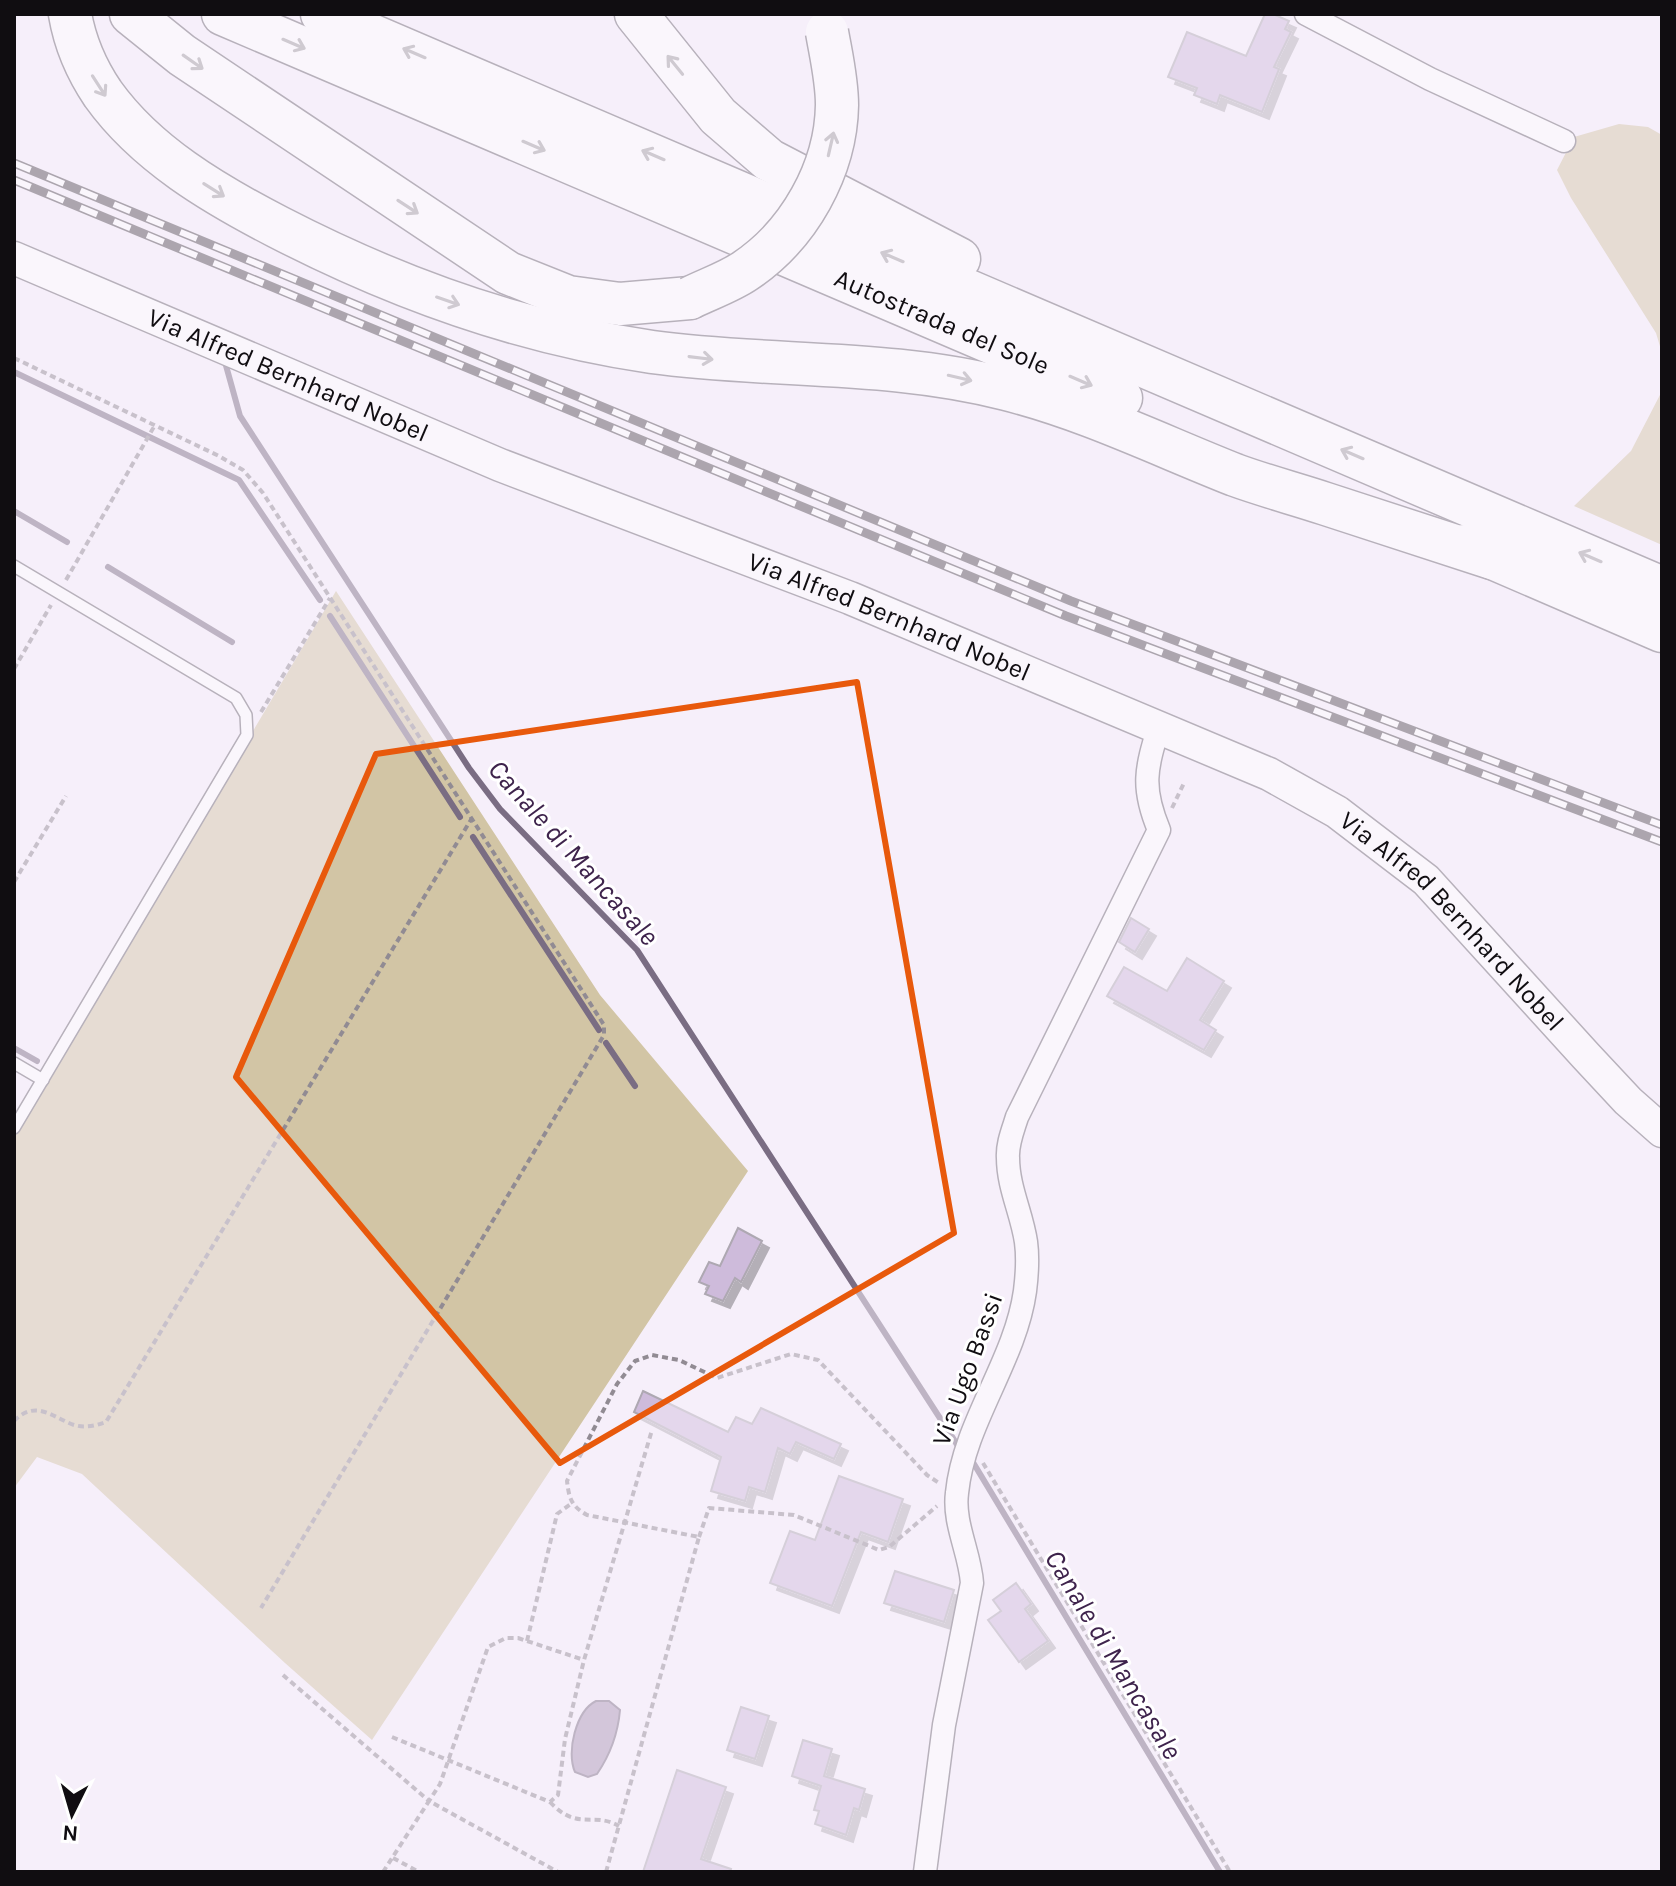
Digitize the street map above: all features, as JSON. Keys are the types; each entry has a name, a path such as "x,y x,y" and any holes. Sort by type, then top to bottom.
{"highway":[{"path":"70,14 76,43 91,74 119,113 172,163 299,238 417,290 505,320 577,339 713,360 876,368 944,375 1005,389 1063,405 1238,476 1492,558"},
{"path":"131,14 220,81 508,273 568,297 620,304 690,298 746,270 787,234 822,177 833,141 837,104 834,66 823,23"},
{"name":"Autostrada del Sole","path":"223,14 1662,631"},
{"name":"Autostrada del Sole","path":"322,14 1662,588"},
{"path":"636,14 718,116 769,160 1247,409"}],"street":[{"path":"1306,14 1430,79 1564,141"},
{"name":"Via Alfred Bernhard Nobel","path":"14,258 500,465 850,598 1159,726 1304,792 1400,858 1449,904 1586,1056 1662,1131"},
{"name":"Via Ugo Bassi","path":"925,1872 944,1725 972,1583 970,1561 956,1508 957,1489 970,1442 1010,1346 1025,1291 1026,1242 1011,1182 1008,1158 1010,1139 1017,1117 1159,830 1149,806 1146,781 1159,726"}],"lane":[{"path":"14,566 236,698 246,715 247,735 14,1128"},
{"path":"14,1063 43,1080"}],"path":[{"path":"14,358 243,470 263,493 604,1025 604,1035 261,1608"},
{"path":"14,669 154,428"},
{"path":"247,735 329,600"},
{"path":"14,882 66,796"},
{"path":"14,1421 35,1410 51,1412 74,1425 91,1427 106,1422 472,818"},
{"path":"699,1537 587,1515 574,1507 572,1502 567,1481 617,1384 635,1361 652,1355 679,1360 717,1378 791,1354 818,1360 927,1475 946,1487 957,1489"},
{"path":"550,1802 558,1795 565,1739 584,1660 652,1430"},
{"path":"970,1442 1230,1872"},
{"path":"606,1872 709,1508 794,1515 879,1550 899,1540 957,1489"},
{"path":"527,1641 557,1514 572,1502"},
{"path":"383,1872 440,1784 488,1647 506,1638 527,1641 584,1660"},
{"path":"283,1675 429,1801 558,1872"},
{"path":"392,1737 550,1802 575,1820 602,1820 619,1826"},
{"path":"393,1857 419,1872"}],"highlighted area":[{"path":"857,682 954,1233 560,1463 236,1077 376,754"}],"shaded area":[{"path":"1619,124 1648,127 1662,135 1662,353 1656,333 1571,198 1557,170 1574,137"},
{"path":"1662,391 1662,545 1574,506 1631,451"},
{"path":"336,591 600,995 748,1171 372,1740 82,1474 37,1457 14,1488 14,1134"},
{"path":"596,1701 609,1701 620,1710 606,1759 597,1774 588,1777 575,1772 572,1743 583,1714"}],"building":[{"path":"1265,14 1289,21 1285,29 1291,32 1274,67 1279,69 1262,112 1220,95 1217,104 1194,95 1197,88 1168,77 1187,32 1246,56"},
{"path":"1131,918 1149,929 1135,952 1119,942"},
{"path":"1187,958 1224,981 1200,1020 1216,1030 1204,1050 1107,996 1124,967 1167,991"},
{"path":"738,1228 762,1241 741,1282 735,1278 723,1301 705,1294 709,1286 699,1282 709,1262 720,1266"},
{"path":"643,1391 728,1432 736,1417 752,1424 761,1408 841,1444 834,1459 796,1442 790,1454 778,1448 765,1492 749,1487 745,1501 711,1491 721,1457 634,1412"},
{"path":"839,1476 903,1499 888,1542 861,1532 832,1606 770,1583 790,1531 815,1540"},
{"path":"895,1571 954,1590 944,1622 884,1603"},
{"path":"1016,1583 1031,1604 1025,1609 1048,1641 1019,1662 988,1620 1001,1611 993,1600"},
{"path":"741,1707 769,1716 755,1759 727,1750"},
{"path":"803,1740 832,1749 824,1776 865,1789 859,1810 854,1808 846,1835 815,1824 819,1811 814,1810 821,1786 792,1776"},
{"path":"677,1770 726,1787 701,1859 731,1869 730,1872 643,1872"}],"waterway":[{"name":"Canale di Mancasale","path":"225,362 240,416 469,768 500,809 637,950 958,1446"},
{"path":"14,372 239,480 320,600"},
{"path":"14,511 67,542"},
{"path":"108,567 232,642"},
{"path":"330,616 460,817"},
{"path":"473,837 599,1030"},
{"path":"606,1043 635,1086"},
{"path":"14,1048 37,1061"},
{"name":"Canale di Mancasale","path":"971,1459 1220,1872"}],"railway":[{"path":"14,163 1071,601 1662,825"},
{"path":"14,180 1066,616 1662,842"}]}
